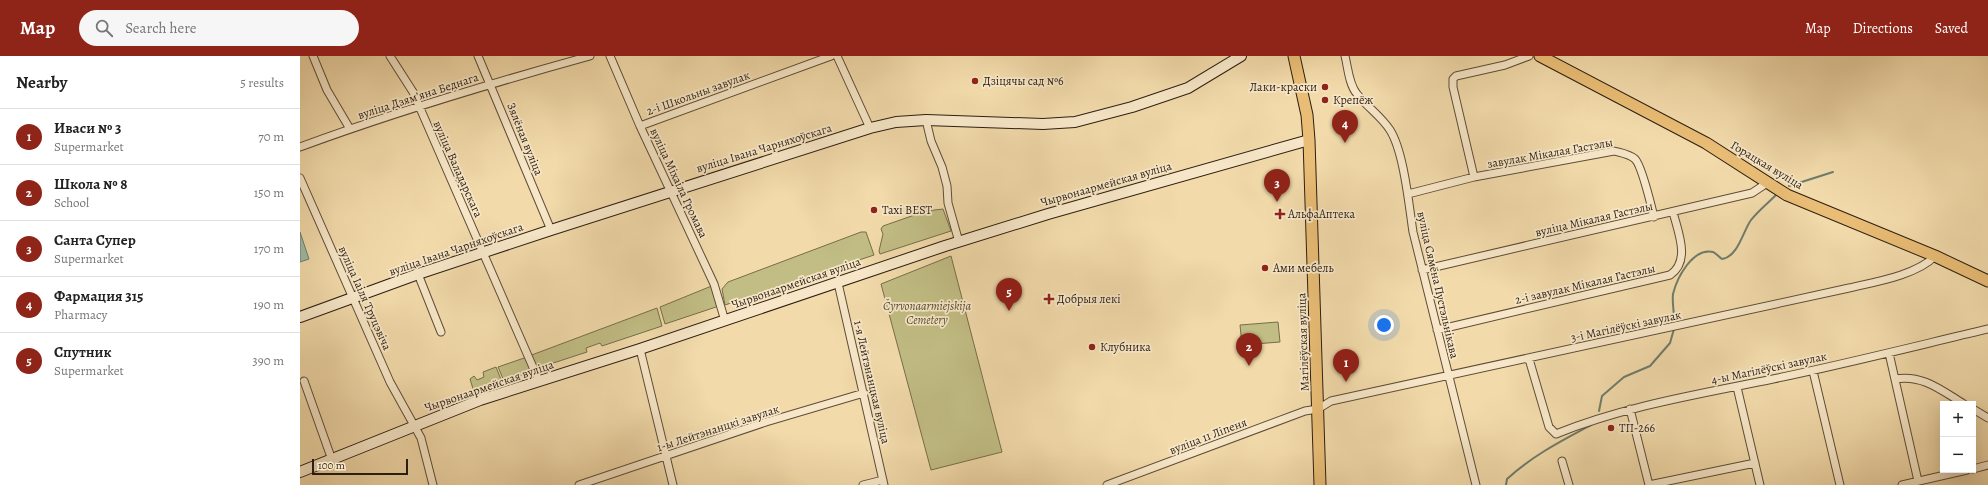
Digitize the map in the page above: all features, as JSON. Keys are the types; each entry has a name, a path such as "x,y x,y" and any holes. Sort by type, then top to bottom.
{"main road":[{"name":"вуліца Івана Чарняхоўскага","path":"300,317 353,299 418,274 870,128 896,122 926,120 1043,124 1074,122 1132,107 1188,88 1241,56"},
{"name":"Магілёўская вуліца","path":"1294,56 1307,115 1309,140 1320,485"},
{"name":"Горацкая вуліца","path":"1540,56 1706,143 1767,183 1808,204 1935,256 1988,281"},
{"name":"Чырвонаармейская вуліца","path":"300,472 480,400 640,349 959,242 1048,214 1309,140"}],"street":[{"path":"313,56 327,90 350,129"},
{"name":"вуліца Валадарскага","path":"390,56 405,76 539,381"},
{"name":"Зялёная вуліца","path":"478,56 551,230"},
{"name":"вуліца Дзямʼяна Беднага","path":"300,147 350,129 490,84 590,56"},
{"name":"вуліца Міхаіла Громава","path":"610,56 640,126 672,191 714,284 726,320"},
{"name":"2-і Школьны завулак","path":"640,126 831,56"},
{"path":"837,56 870,128"},
{"name":"вуліца Сямёна Пустэльнікава","path":"1345,56 1356,93 1381,118 1396,143 1408,194 1413,232 1476,485"},
{"path":"1474,178 1453,87 1453,79 1456,76 1505,65 1530,56"},
{"path":"926,120 931,141 942,167 947,186 948,203 959,242"},
{"name":"завулак Мікалая Гастэлы","path":"1408,194 1474,178 1614,151 1635,159 1641,172 1654,217"},
{"name":"вуліца Іаіля Труцэвіча","path":"300,178 390,382 421,438 433,485"},
{"name":"вуліца Мікалая Гастэлы","path":"1422,270 1752,193 1767,183"},
{"name":"2-і завулак Мікалая Гастэлы","path":"1437,330 1670,275 1677,271 1681,256 1681,246 1673,212"},
{"name":"3-і Магілёўскі завулак","path":"1318,409 1331,401 1529,359 1891,278 1928,264 1935,256"},
{"path":"418,274 441,332"},
{"name":"1-я Лейтэнанцкая вуліца","path":"838,283 884,482"},
{"name":"4-ы Магілёўскі завулак","path":"1529,359 1549,427 1556,434 1588,421 1630,409 1813,370 1988,329"},
{"path":"640,349 673,485"},
{"path":"1889,353 1918,481"},
{"path":"1813,370 1840,485"},
{"path":"1895,379 1913,377 1921,379 1959,401"},
{"path":"304,381 332,460"},
{"path":"1737,386 1760,485"},
{"name":"1-ы Лейтэнанцкі завулак","path":"579,485 766,422 864,393"},
{"name":"вуліца 11 Ліпеня","path":"1107,485 1305,411 1318,409"},
{"path":"1630,409 1649,485 1755,463"},
{"path":"1976,411 1988,418"},
{"path":"1562,461 1568,485"},
{"path":"1976,467 1988,465"},
{"path":"1902,485 1954,473"},
{"path":"863,485 884,482"}],"green space":[{"path":"943,209 951,231 880,254 879,251 883,234 881,229 883,226 926,211"},
{"path":"861,232 866,232 874,255 725,305 722,289 728,282"},
{"name":"Čyrvonaarmiejskija Cemetery","path":"951,256 1002,452 931,470 881,284"},
{"path":"714,285 718,305 716,307 665,324 660,307"},
{"path":"657,308 662,326 602,346 600,343 586,348 587,352 535,369 529,356"},
{"path":"1278,322 1280,342 1242,345 1240,325"},
{"path":"527,357 533,371 504,381 498,367"},
{"path":"496,367 502,382 474,392 470,379 474,376 477,380 484,377 483,372"}],"shaded area":[{"path":"300,232 309,259 300,262"}],"waterway":[{"path":"1789,186 1833,172"},
{"path":"1674,319 1673,294 1675,287 1682,273 1692,259 1705,252 1713,252 1722,259 1732,254 1740,243 1751,220 1776,195"},
{"path":"1599,411 1602,396 1624,377 1650,366 1670,343 1674,329"},
{"path":"1506,485 1507,479 1526,463 1591,425"}],"place":[{"name":"Дзіцячы сад №6","path":"975,81"},
{"name":"Лаки-краски","path":"1325,87"},
{"name":"Крепёж","path":"1325,100"},
{"name":"Фармация 315","path":"1345,143"},
{"name":"Санта Супер","path":"1277,202"},
{"name":"Taxi BEST","path":"874,210"},
{"name":"АльфаАптека","path":"1280,214"},
{"name":"Ами мебель","path":"1265,268"},
{"name":"Добрыя лекі","path":"1049,299"},
{"name":"Спутник","path":"1009,311"},
{"name":"Клубника","path":"1092,347"},
{"name":"Школа № 8","path":"1249,366"},
{"name":"Иваси № 3","path":"1346,382"},
{"name":"ТП-266","path":"1611,428"}]}
